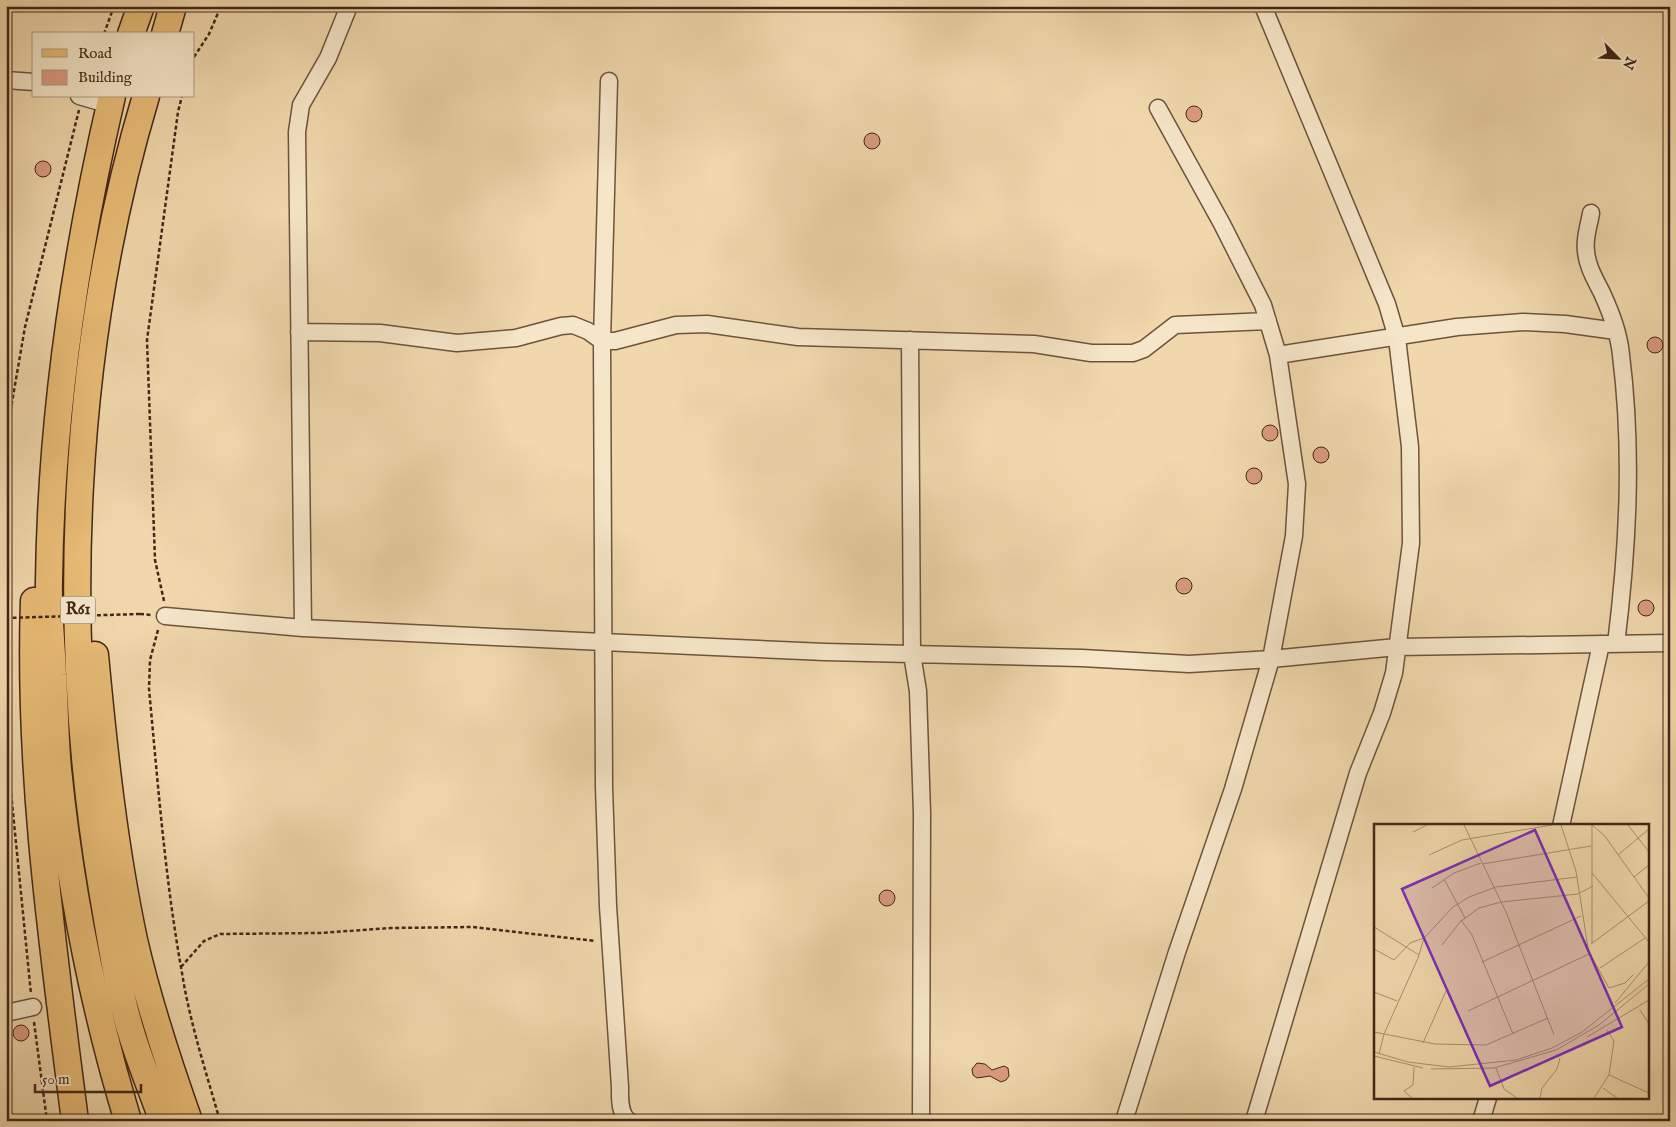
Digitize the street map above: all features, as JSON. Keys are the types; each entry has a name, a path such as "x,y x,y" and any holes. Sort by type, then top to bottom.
{"main road":[{"path":"132,32 141,6"},
{"path":"166,32 173,6"},
{"name":"R61","path":"145,98 135,132 106,269 92,361 78,560 78,656 82,731 92,829 110,936 131,1031 163,1121"},
{"name":"R61","path":"111,101 88,204 76,272 56,449 49,583 58,766 66,836 88,967 116,1081 128,1121"},
{"path":"135,132 133,171 109,308 94,457 94,650 107,775 134,940 152,1008 189,1121"},
{"path":"75,1121 43,848 35,768 33,702 35,572 43,458 63,314 76,272"}],"street":[{"path":"304,628 297,132 301,105 328,58 350,6"},
{"path":"1254,1121 1358,773 1390,692 1411,543 1410,448 1397,338 1387,304 1263,6"},
{"path":"6,80 32,82"},
{"path":"609,81 602,341 604,787 610,942 621,1105 625,1118 629,1121"},
{"path":"88,98 111,101"},
{"path":"1124,1121 1177,952 1233,789 1271,659 1294,536 1297,484 1278,355 1263,305 1222,224 1158,108"},
{"path":"1562,824 1624,578 1629,494 1627,422 1621,353 1612,317 1587,260 1586,237 1592,213"},
{"path":"300,332 380,334 457,343 516,338 561,326 573,325 588,331 602,341 615,341 676,325 708,324 798,337 1034,344 1091,353 1133,353 1144,349 1174,325 1268,322"},
{"path":"1278,355 1397,338 1457,327 1523,322 1565,324 1616,331"},
{"path":"910,340 912,654 918,691 922,813 921,1121"},
{"path":"165,616 304,628 604,642 912,654 1082,658 1189,664 1271,659 1397,647 1670,643"},
{"path":"6,1012 33,1007"},
{"path":"1481,1121 1487,1100"}],"path":[{"path":"105,32 114,6"},
{"path":"195,55 209,34 221,6"},
{"path":"6,437 25,327 80,98"},
{"path":"6,467 6,488"},
{"path":"6,618 140,614"},
{"path":"6,742 33,1007 47,1121"},
{"path":"181,967 204,941 220,934 320,933 391,928 473,927 610,942"}],"building":[{"path":"1191,106 1197,106 1202,111 1200,120 1191,122 1186,117 1186,111"},
{"path":"869,133 875,133 880,138 878,147 869,149 864,144 864,138"},
{"path":"40,161 46,161 51,166 49,175 40,177 35,172 35,166"},
{"path":"1652,337 1658,337 1663,342 1661,351 1652,353 1647,348 1647,342"},
{"path":"1267,425 1273,425 1278,430 1276,439 1267,441 1262,436 1262,430"},
{"path":"1318,447 1324,447 1329,452 1327,461 1318,463 1313,458 1313,452"},
{"path":"1251,468 1257,468 1262,473 1260,482 1251,484 1246,479 1246,473"},
{"path":"1181,578 1187,578 1192,583 1190,592 1181,594 1176,589 1176,583"},
{"path":"1643,600 1649,600 1654,605 1652,614 1643,616 1638,611 1638,605"},
{"path":"884,890 890,890 895,895 893,904 884,906 879,901 879,895"},
{"path":"18,1025 24,1025 29,1030 27,1039 18,1041 13,1036 13,1030"},
{"path":"977,1063 985,1064 992,1070 1004,1066 1008,1068 1009,1076 1001,1082 990,1076 977,1078 973,1075 972,1069"}]}
